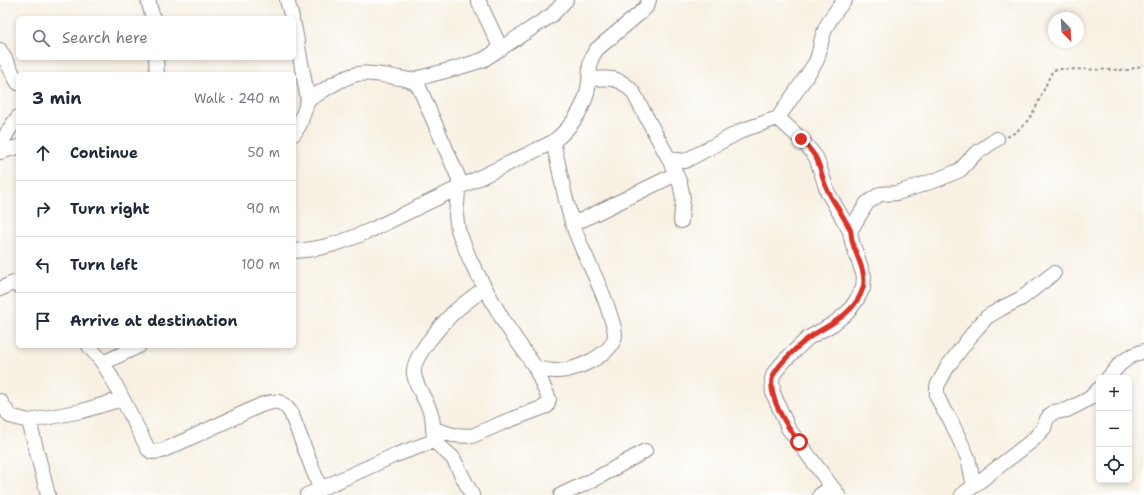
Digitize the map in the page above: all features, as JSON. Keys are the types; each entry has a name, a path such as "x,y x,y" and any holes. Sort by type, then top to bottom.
{"street":[{"path":"148,0 152,16"},
{"path":"287,0 291,16"},
{"path":"478,0 501,49"},
{"path":"308,100 344,79 357,74 412,80 483,60 552,15 566,0"},
{"path":"296,251 326,247 348,240 553,142 578,116 587,95 590,79 589,66 597,49 640,13 646,7 649,0"},
{"path":"669,159 685,161 743,130 778,118 810,73 820,54 822,36 828,22 845,0"},
{"path":"296,36 308,100 300,124 296,131"},
{"path":"0,50 16,78"},
{"path":"156,60 157,72"},
{"path":"590,79 613,79 624,83 633,92 669,159 681,187 683,198 681,221"},
{"path":"307,495 393,456 433,435 472,436 502,422 547,406 549,399 535,367 504,322 471,262 458,230 456,216 460,186 458,174 419,87 412,80"},
{"path":"778,118 801,139 816,157 828,193 850,231 852,242 864,276 863,288 848,312 833,324 808,338 774,373 772,379 773,393 788,428 835,491 820,495"},
{"path":"16,119 8,129 2,141 0,150 16,147"},
{"path":"850,231 867,203 880,194 897,193 939,179 960,170 975,154 997,139"},
{"path":"535,367 555,371 570,370 599,357 612,343 615,337 613,322 604,295 579,242 572,223 553,142"},
{"path":"572,223 582,220 676,174"},
{"path":"974,486 968,458 950,419 944,411 937,396 937,386 948,366 987,317 1022,298 1054,273"},
{"path":"0,289 16,282"},
{"path":"472,495 453,458 433,435 431,413 413,372 414,366 422,351 454,313 485,288"},
{"path":"91,348 103,363 148,449 152,452 162,451 261,405 273,401 280,401 291,413 320,488"},
{"path":"103,363 135,348"},
{"path":"1111,375 1120,364 1131,356 1144,351"},
{"path":"962,495 1040,434 1049,416 1054,412 1067,410 1090,398 1096,391"},
{"path":"0,401 10,416 29,421 82,411 122,399"},
{"path":"29,421 48,495"},
{"path":"561,495 597,478 645,451"}],"path":[{"path":"997,139 1008,137 1014,133 1032,115 1044,94 1053,70 1128,70 1144,64"}],"route":[{"path":"799,442 788,428 773,393 772,379 774,373 808,338 833,324 848,312 863,288 864,276 852,242 850,231 828,193 816,157 801,139"}]}
